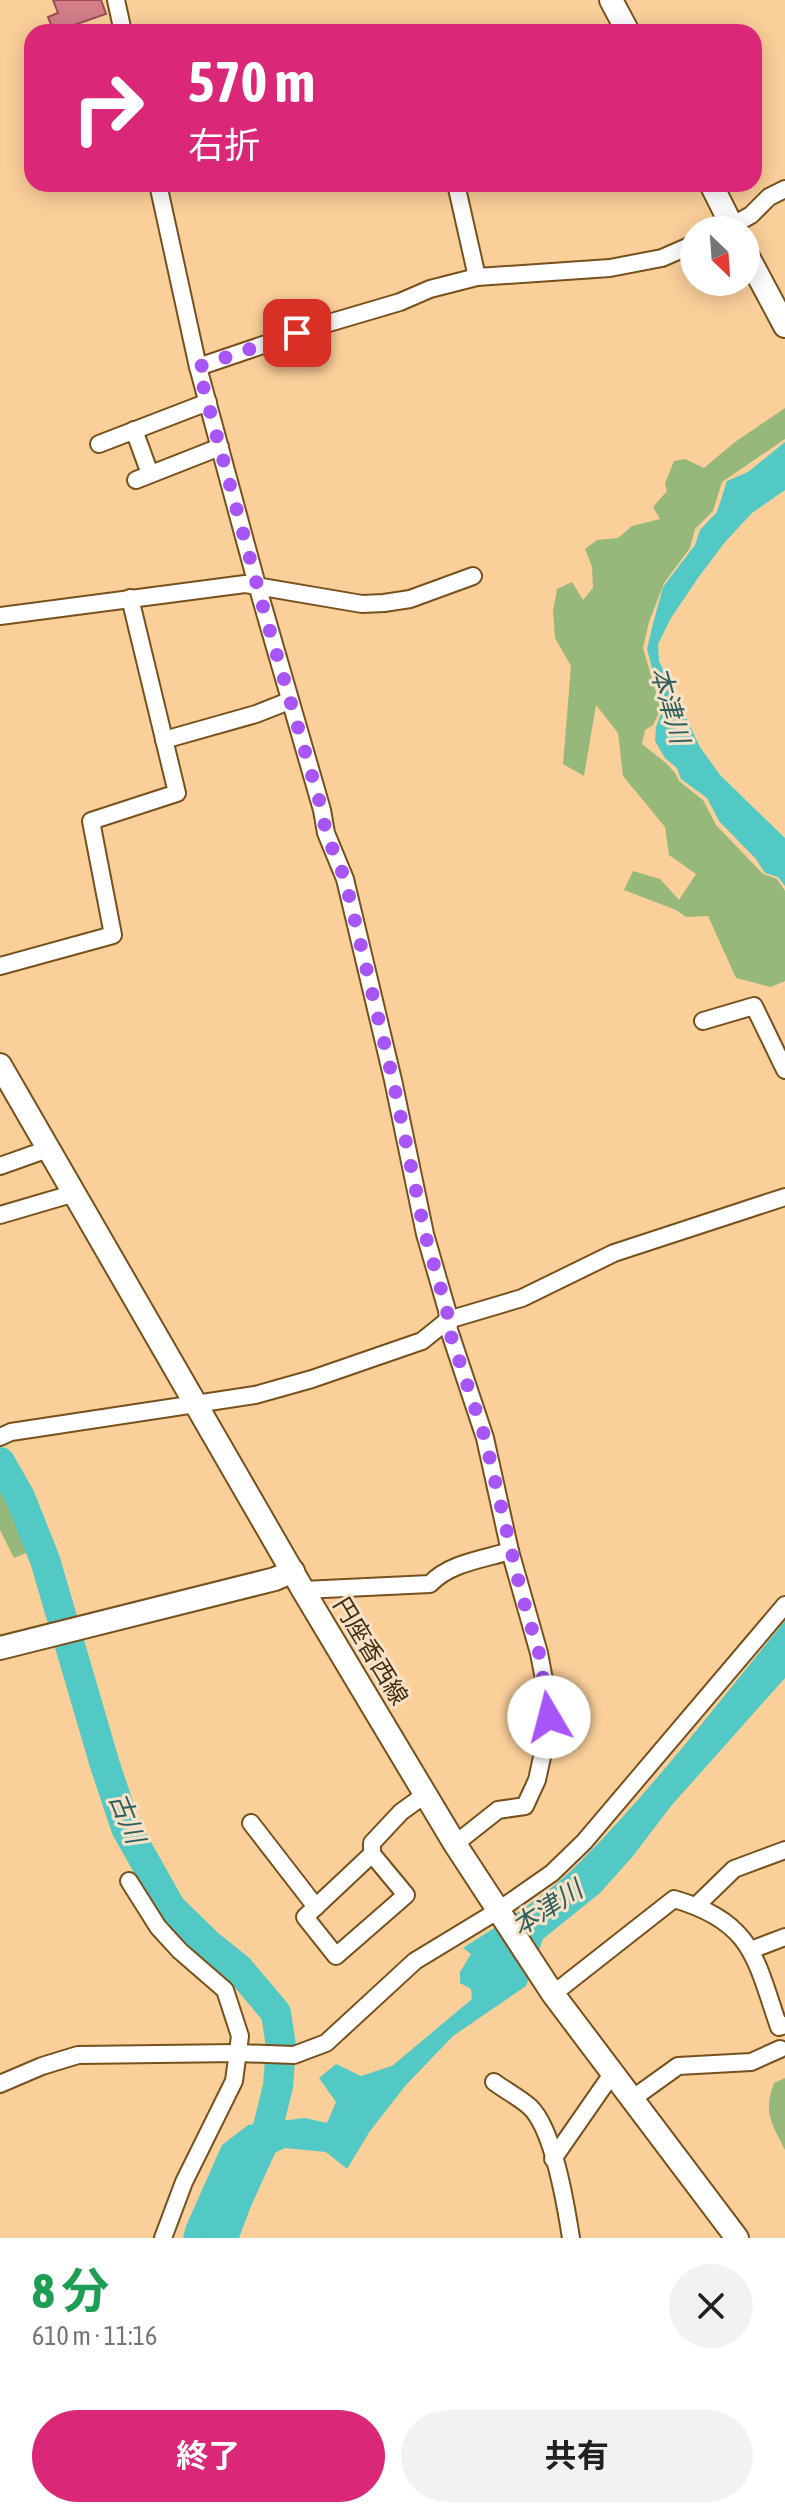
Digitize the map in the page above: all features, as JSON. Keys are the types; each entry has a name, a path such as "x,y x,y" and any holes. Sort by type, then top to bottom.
{"main road":[{"path":"611,0 624,24"},
{"path":"714,192 725,216"},
{"path":"760,279 785,326"},
{"name":"円座香西線","path":"0,1065 298,1580 455,1844 553,1994 737,2238"},
{"path":"0,1648 275,1579 298,1580"}],"street":[{"path":"116,0 121,24"},
{"path":"750,216 769,197 785,189"},
{"path":"160,192 198,367 326,833 345,879 393,1080 425,1234 449,1330 485,1438 510,1551 544,1678 549,1717 547,1734 537,1780 525,1806 498,1810 455,1844"},
{"path":"458,192 477,277"},
{"path":"198,367 400,302 430,289 477,277 610,268 662,258 680,250"},
{"path":"99,444 208,402"},
{"path":"134,430 143,477 220,447"},
{"path":"0,616 245,584 362,604 384,603 410,599 473,576"},
{"path":"0,966 113,935 91,821 177,793 130,598"},
{"path":"164,740 256,714 289,701"},
{"path":"703,1021 754,1006 785,1070"},
{"path":"0,1166 48,1149"},
{"path":"0,1215 75,1193"},
{"path":"5,1435 255,1395 397,1351 422,1341 448,1320 522,1298 614,1253 785,1197"},
{"path":"298,1580 430,1584 437,1576 454,1567 510,1551"},
{"path":"0,2084 78,2055 294,2055 326,2043 415,1961 499,1910 552,1873 584,1842 785,1605"},
{"path":"372,1854 305,1917 336,1956 406,1895 372,1854 372,1843 401,1812 426,1794"},
{"path":"251,1823 316,1907"},
{"path":"696,1906 734,1869 785,1850"},
{"path":"129,1881 158,1927 180,1951 225,1990 240,2036 242,2053 234,2081 184,2182 163,2238"},
{"path":"553,1994 674,1899 696,1906 738,1931 751,1950 782,2026 782,2055 751,2062 678,2066 632,2099"},
{"path":"751,1950 785,1937"},
{"path":"553,2159 612,2074"},
{"path":"494,2082 532,2109 544,2131 562,2186 571,2238"}],"green space":[{"path":"785,408 785,439 722,482 713,511 695,529 690,548 664,583 643,648 661,709 653,725 645,730 642,744 703,800 716,825 763,874 777,879 785,891 785,981 771,987 736,978 708,916 686,917 676,910 624,890 633,871 660,879 679,900 696,874 669,855 665,827 623,776 618,733 596,705 584,776 563,764 571,666 555,638 553,611 557,589 572,582 583,600 593,588 592,567 585,549 597,540 618,538 632,526 660,519 653,507 667,491 665,483 674,461 685,459 704,468 735,442"},
{"path":"0,1477 33,1550 14,1558 0,1530"},
{"path":"785,2078 785,2150 773,2125 769,2102 774,2083"}],"water":[{"name":"本津川","path":"785,442 785,490 752,513 725,542 671,618 658,644 659,661 700,747 720,775 785,838 785,886 778,877 765,873 756,859 719,821 707,798 681,779 677,768 665,758 655,741 656,727 663,709 647,649 663,587 695,545 700,530 717,512 727,481 748,472"},
{"name":"本津川","path":"785,1621 785,1678 671,1806 600,1893 543,1939 526,1986 453,2036 406,2085 370,2131 347,2169 326,2152 285,2148 270,2155 239,2238 183,2238 222,2145 248,2125 305,2118 327,2123 336,2102 319,2078 336,2064 361,2076 392,2066 472,1999 471,1989 460,1983 460,1972 471,1954 463,1948 539,1898 580,1862 660,1775"}],"building":[{"path":"53,0 101,0 106,14 77,24 51,24 48,17 58,13"}],"waterway":[{"name":"古川","path":"0,1462 20,1497 45,1560 126,1828 171,1908 239,1969 276,2013 281,2046 278,2086 265,2139 220,2238"}],"route":[{"path":"297,333 198,367 326,833 345,879 393,1080 425,1234 447,1310 449,1330 485,1438 510,1551 539,1653 549,1717"}]}
